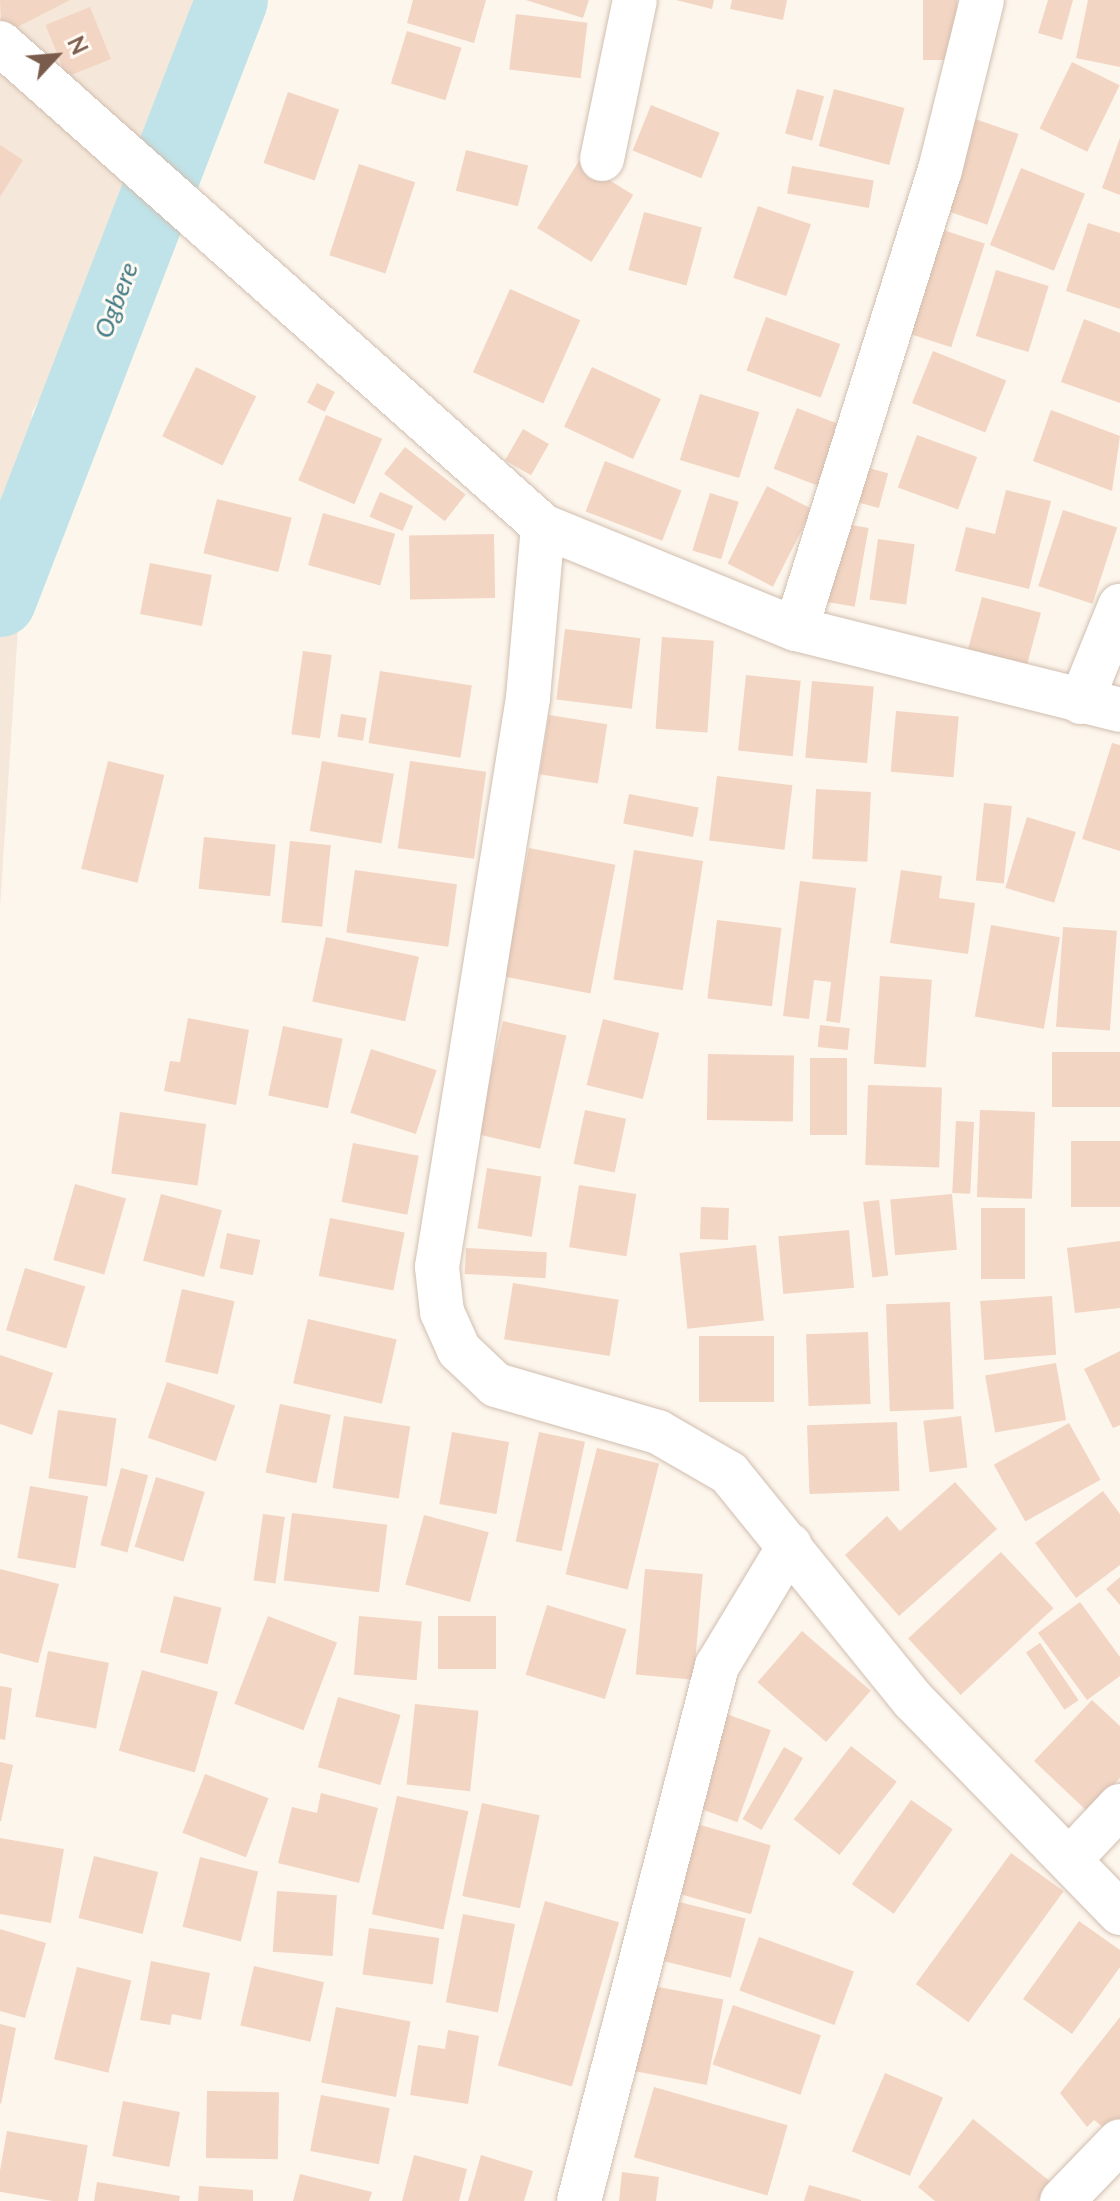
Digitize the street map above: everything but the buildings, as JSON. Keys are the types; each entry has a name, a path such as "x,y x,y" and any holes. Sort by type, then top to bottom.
{"street":[{"path":"602,159 635,0"},
{"path":"796,629 940,170 982,0"},
{"path":"0,43 108,145 214,233 543,526 796,629 1100,706 1120,606"},
{"path":"543,526 528,698 437,1267 442,1312 459,1350 496,1385 692,1447 729,1473 913,1700 1120,1913"},
{"path":"579,2201 717,1666 790,1545"},
{"path":"1070,1859 1120,1806"},
{"path":"1062,2201 1120,2141"}],"shaded area":[{"path":"0,0 255,0 244,67 32,412 0,909"}],"waterway":[{"name":"Ogbere","path":"0,601 232,0"}]}
